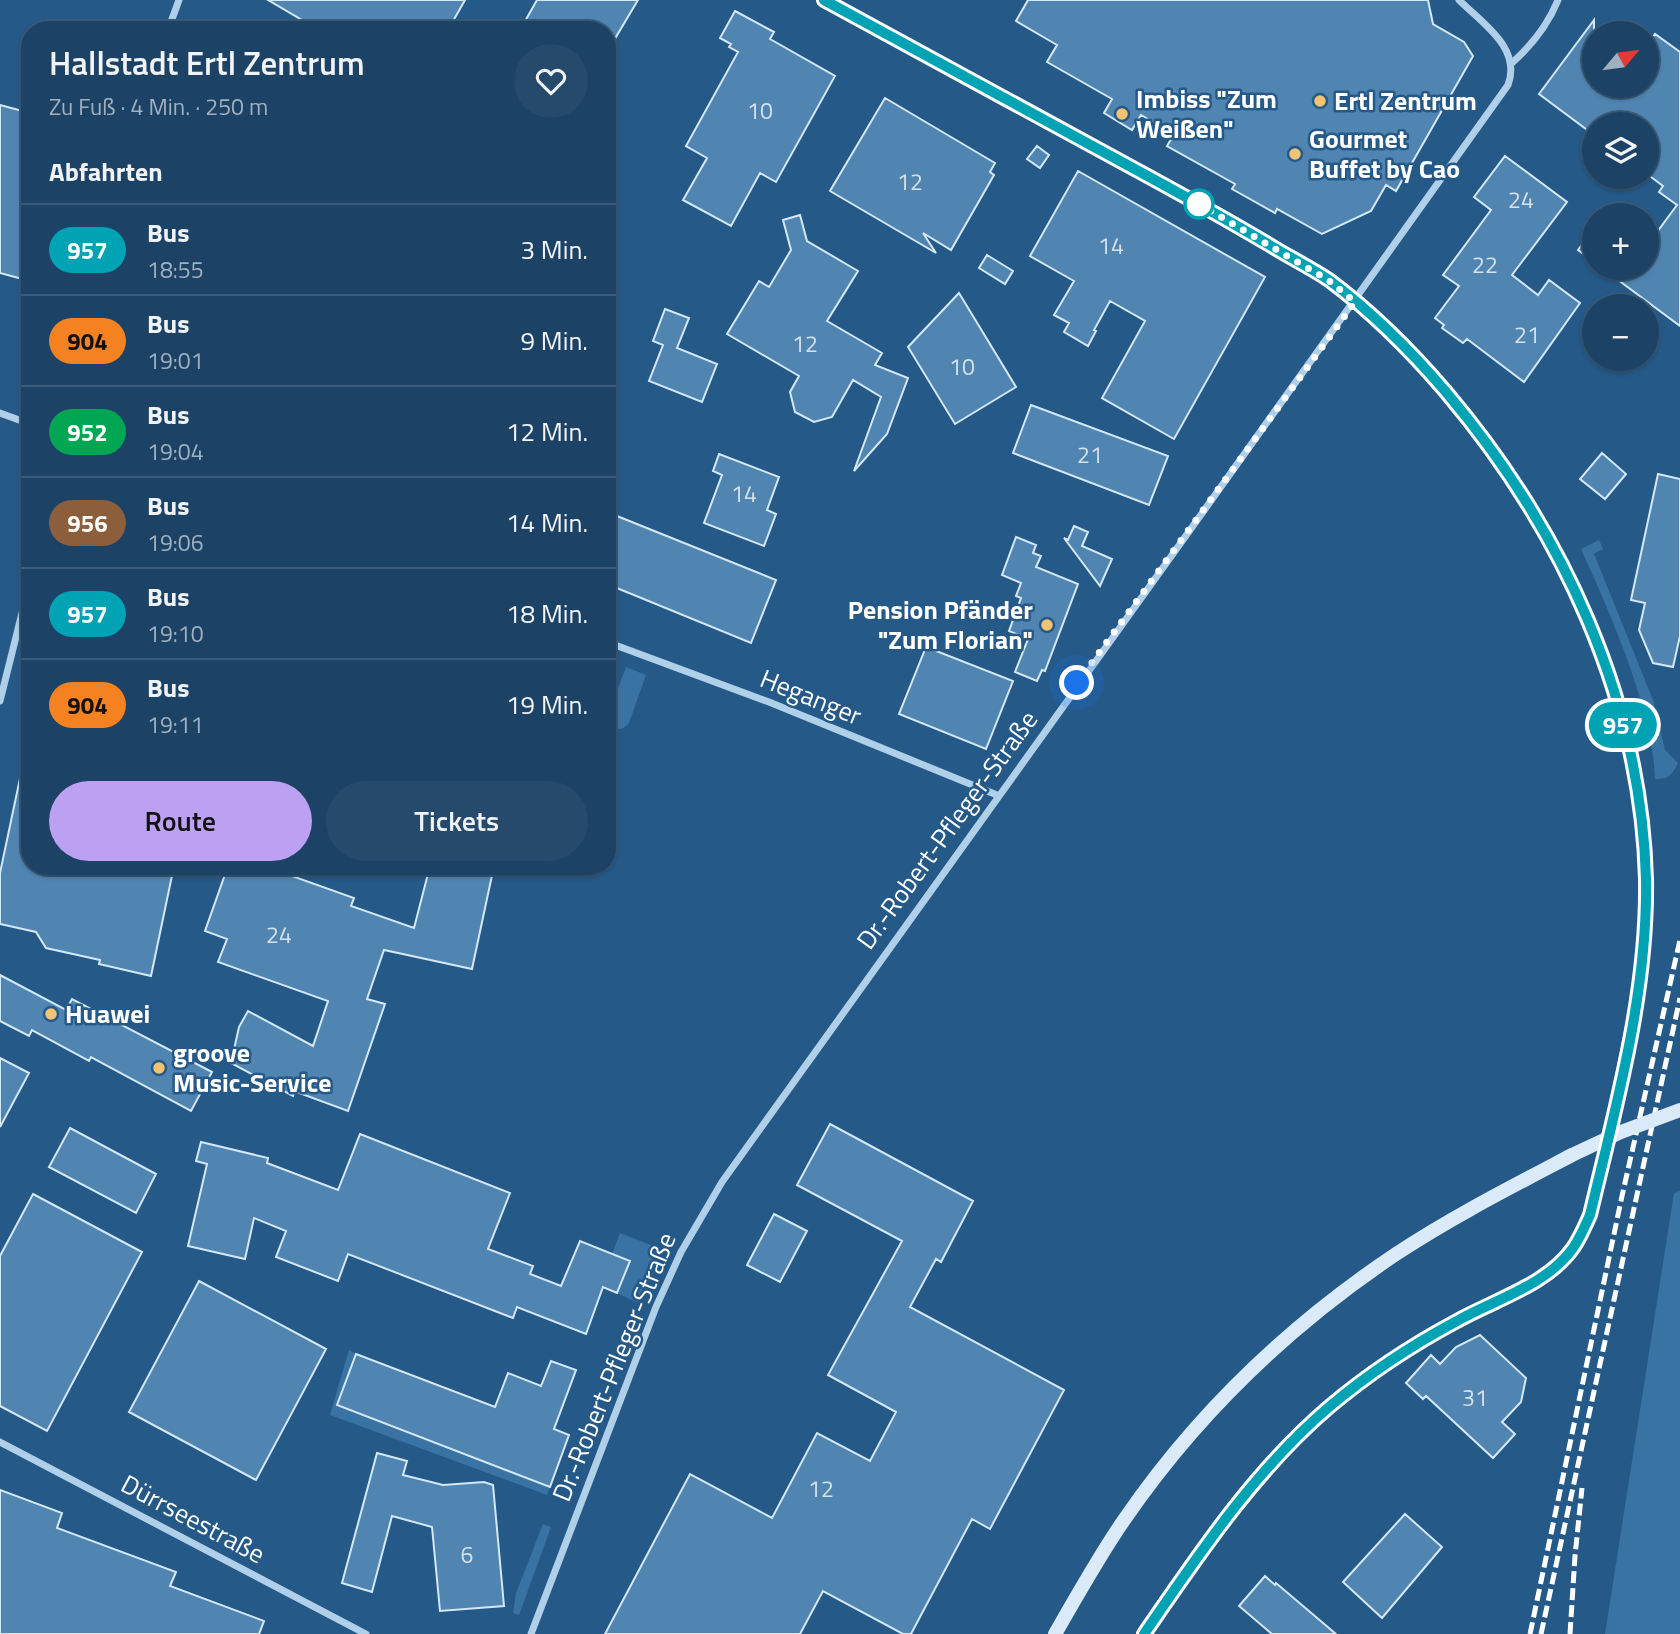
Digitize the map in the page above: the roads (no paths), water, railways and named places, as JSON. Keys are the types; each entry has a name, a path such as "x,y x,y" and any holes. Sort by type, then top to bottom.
{"main road":[{"path":"1055,1634 1122,1522 1183,1442 1242,1378 1347,1289 1448,1222 1573,1155 1621,1132 1680,1110"}],"street":[{"path":"171,21 179,0"},
{"path":"824,0 1223,217 1328,280 1380,322 1424,367 1484,438 1540,522 1587,616 1616,700 1639,796 1646,878 1644,938 1637,996 1590,1215 1572,1250 1533,1282 1415,1346 1328,1407 1250,1488 1213,1534 1144,1634"},
{"path":"1459,0 1498,38 1508,51 1512,63"},
{"name":"Dr.-Robert-Pfleger-Straße","path":"531,1634 656,1307 681,1252 722,1182 997,795 1355,302 1508,85 1512,75 1512,63 1530,47 1553,13 1558,0"},
{"path":"0,413 21,421"},
{"path":"0,701 21,617"},
{"name":"Heganger","path":"616,645 758,698 997,795"},
{"name":"Dürrseestraße","path":"0,1442 366,1634"}],"railway":[{"path":"1530,1634 1622,1196 1680,940"},
{"path":"1541,1634 1680,998"},
{"path":"1570,1634 1582,1488"}],"place":[{"name":"Ertl Zentrum","path":"1320,101"},
{"name":"Imbiss \"Zum Weißen\"","path":"1122,114"},
{"name":"Gourmet Buffet by Cao","path":"1295,154"},
{"name":"Pension Pfänder \"Zum Florian\"","path":"1047,625"},
{"name":"Huawei","path":"51,1014"},
{"name":"groove Music-Service","path":"159,1068"}]}
